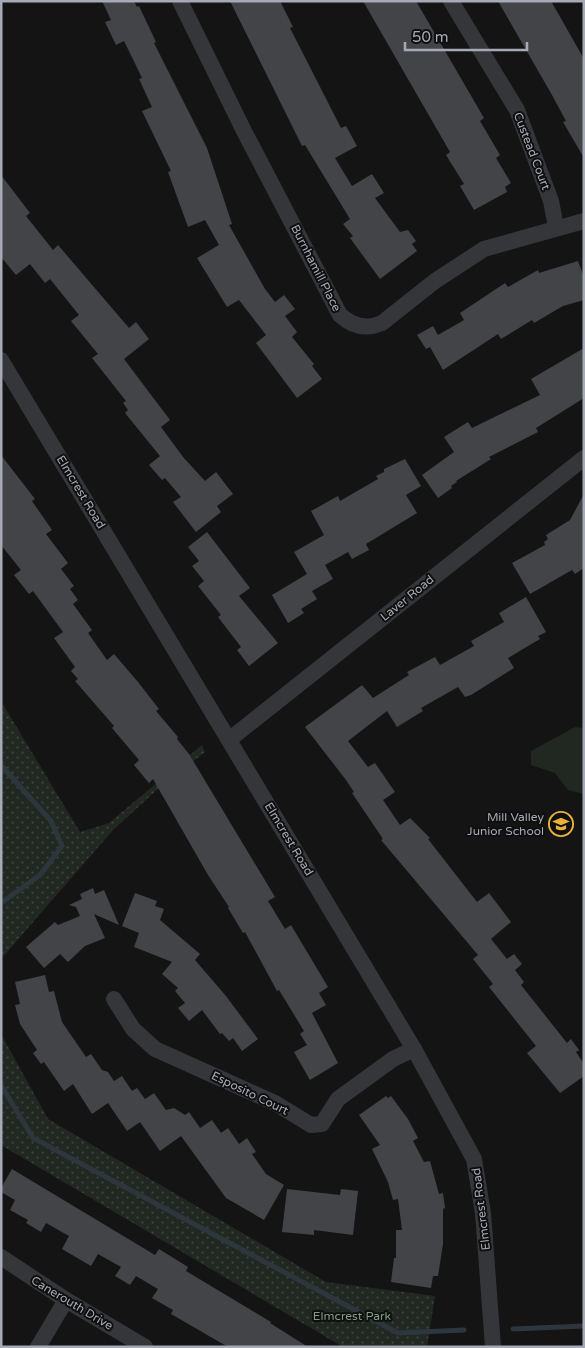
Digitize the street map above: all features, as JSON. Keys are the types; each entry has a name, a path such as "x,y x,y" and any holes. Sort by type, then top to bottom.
{"street":[{"name":"Burnhamill Place","path":"180,1 244,131 340,316 349,323 372,327 382,323 435,281 484,249 556,227 584,221"},
{"name":"Custead Court","path":"450,1 517,110 551,201 556,227"},
{"name":"Elmcrest Road","path":"1,360 230,739 414,1049 474,1159 483,1213 493,1347"},
{"name":"Laver Road","path":"230,739 584,458"},
{"name":"Esposito Court","path":"114,999 133,1029 155,1049 275,1103 311,1125 322,1124 338,1099 393,1058 414,1049"},
{"name":"Canerouth Drive","path":"1,1257 66,1300 145,1347"},
{"path":"38,1347 66,1300"}],"green space":[{"path":"1,701 80,832 109,823 202,745 205,752 159,788 113,830 1,959"},
{"path":"575,727 584,728 584,794 568,790 555,773 531,765 531,751"},
{"name":"Elmcrest Park","path":"1,1034 48,1119 326,1282 435,1296 427,1347 343,1347 1,1145"}],"building":[{"path":"102,1 134,1 137,7 139,6 156,42 154,43 207,148 232,224 229,225 265,289 275,302 284,295 295,309 285,316 297,332 292,337 314,364 312,366 322,379 297,398 256,343 266,335 239,300 227,307 197,258 219,245 205,220 188,227 168,172 171,171 142,111 152,107 139,79 142,78 124,41 116,45 105,22 111,20"},
{"path":"230,1 280,1 293,27 290,28 341,128 346,126 357,146 335,158 352,186 372,174 384,193 375,198 400,232 408,230 416,241 412,244 417,251 380,279 350,238 353,236 343,224 350,219 305,145 302,146"},
{"path":"363,1 416,1 484,118 480,121 500,155 496,158 511,183 505,187 507,192 474,210 460,186 464,184 446,155 450,152"},
{"path":"498,1 551,1 584,59 584,158 563,122 566,121 552,95"},
{"path":"1,175 30,213 26,216 53,250 58,245 129,328 136,322 149,339 124,359 170,420 161,427 183,457 205,481 216,472 233,494 217,506 221,512 196,532 173,502 181,497 165,478 162,480 149,465 160,456 125,413 128,410 123,403 126,401 92,358 98,354 71,321 79,315 50,279 45,283 30,264 16,275 1,257"},
{"path":"578,261 584,277 584,300 563,306 534,323 532,320 501,339 498,334 443,370 430,347 426,349 417,335 433,326 438,335 464,320 460,313 505,283 508,287 538,270 539,273"},
{"path":"584,348 584,398 536,428 538,432 489,457 491,459 456,481 451,486 452,488 438,498 422,475 454,452 444,437 468,422 472,428 540,395 531,379"},
{"path":"1,455 35,499 32,501 52,530 46,534 68,563 61,569 74,586 70,589 78,600 73,604 92,630 88,633 107,660 114,654 159,709 156,711 178,737 177,739 189,754 275,897 268,901 285,929 291,925 328,987 319,993 326,1005 312,1013 338,1063 310,1080 294,1052 307,1045 300,1034 304,1031 279,990 277,991 245,932 243,933 208,875 153,779 149,783 134,765 139,760 112,728 114,726 75,681 78,679 71,671 75,667 54,638 63,632 33,591 29,594 14,575 21,570 1,545"},
{"path":"405,459 421,486 406,495 417,513 366,544 369,550 352,559 348,552 325,565 333,579 312,591 317,599 301,609 304,613 288,623 272,595 307,574 294,552 324,535 311,511 338,496 340,501 378,479 376,476 384,472 384,469"},
{"path":"584,494 584,568 575,574 572,570 530,594 512,563 545,545 544,542 548,539 546,535 570,520"},
{"path":"207,532 250,588 239,596 278,643 249,666 237,650 241,647 218,617 221,615 198,586 204,581 192,566 199,561 188,547"},
{"path":"526,597 546,632 538,636 540,639 508,658 514,668 471,695 465,697 458,687 421,708 423,711 397,727 387,711 348,741 368,767 375,763 395,792 383,800 400,825 410,818 430,838 428,839 477,902 489,893 511,922 491,939 507,959 514,954 522,964 515,970 524,982 521,985 567,1043 571,1039 579,1050 576,1052 584,1064 584,1076 560,1093 527,1053 536,1046 489,987 493,984 473,959 478,955 381,840 383,839 352,793 354,792 346,780 305,727 362,685 373,698 409,675 407,672 435,657 440,665 474,646 471,641 504,622 499,613"},
{"path":"93,888 95,894 104,890 119,925 94,914 105,938 85,946 68,962 60,954 44,968 26,947 55,922 58,925 80,916 76,907 69,905 82,899 80,894"},
{"path":"135,893 157,901 155,906 164,909 160,920 200,954 195,960 226,996 258,1039 242,1051 233,1038 229,1041 222,1033 220,1034 202,1010 189,1021 178,1008 185,1003 175,991 178,988 162,974 172,962 134,947 139,933 122,926"},
{"path":"45,975 49,992 54,991 62,1022 86,1057 91,1054 102,1070 108,1072 114,1081 122,1076 132,1091 137,1088 145,1099 154,1093 166,1110 174,1108 185,1115 189,1112 200,1128 212,1120 221,1133 228,1128 239,1144 247,1138 256,1152 252,1154 266,1174 284,1185 264,1220 226,1198 181,1136 160,1151 140,1122 127,1131 108,1103 92,1114 73,1084 64,1091 44,1062 41,1064 33,1053 37,1050 20,1024 15,1005 20,1004 15,982"},
{"path":"386,1096 388,1098 391,1096 408,1119 418,1138 413,1141 424,1162 430,1161 439,1194 443,1193 445,1208 443,1209 443,1244 438,1276 433,1276 431,1288 391,1282 394,1258 396,1258 396,1230 402,1230 398,1199 393,1200 388,1182 372,1149 380,1145 359,1115"},
{"path":"12,1169 155,1255 159,1249 188,1267 186,1271 271,1322 308,1347 228,1347 171,1314 173,1310 152,1298 158,1289 136,1276 130,1285 115,1276 121,1267 98,1254 91,1266 62,1249 69,1236 46,1223 41,1232 26,1223 28,1220 10,1210 15,1200 1,1192 1,1188"},
{"path":"287,1189 340,1195 341,1189 358,1191 353,1235 314,1230 314,1235 282,1232"}],"waterway":[{"path":"1,765 51,821 62,846 40,875 1,903"},
{"path":"1,1085 33,1138 398,1333 464,1330"},
{"path":"513,1329 584,1326"}],"place":[{"name":"Mill Valley Junior School","path":"561,824"}]}
